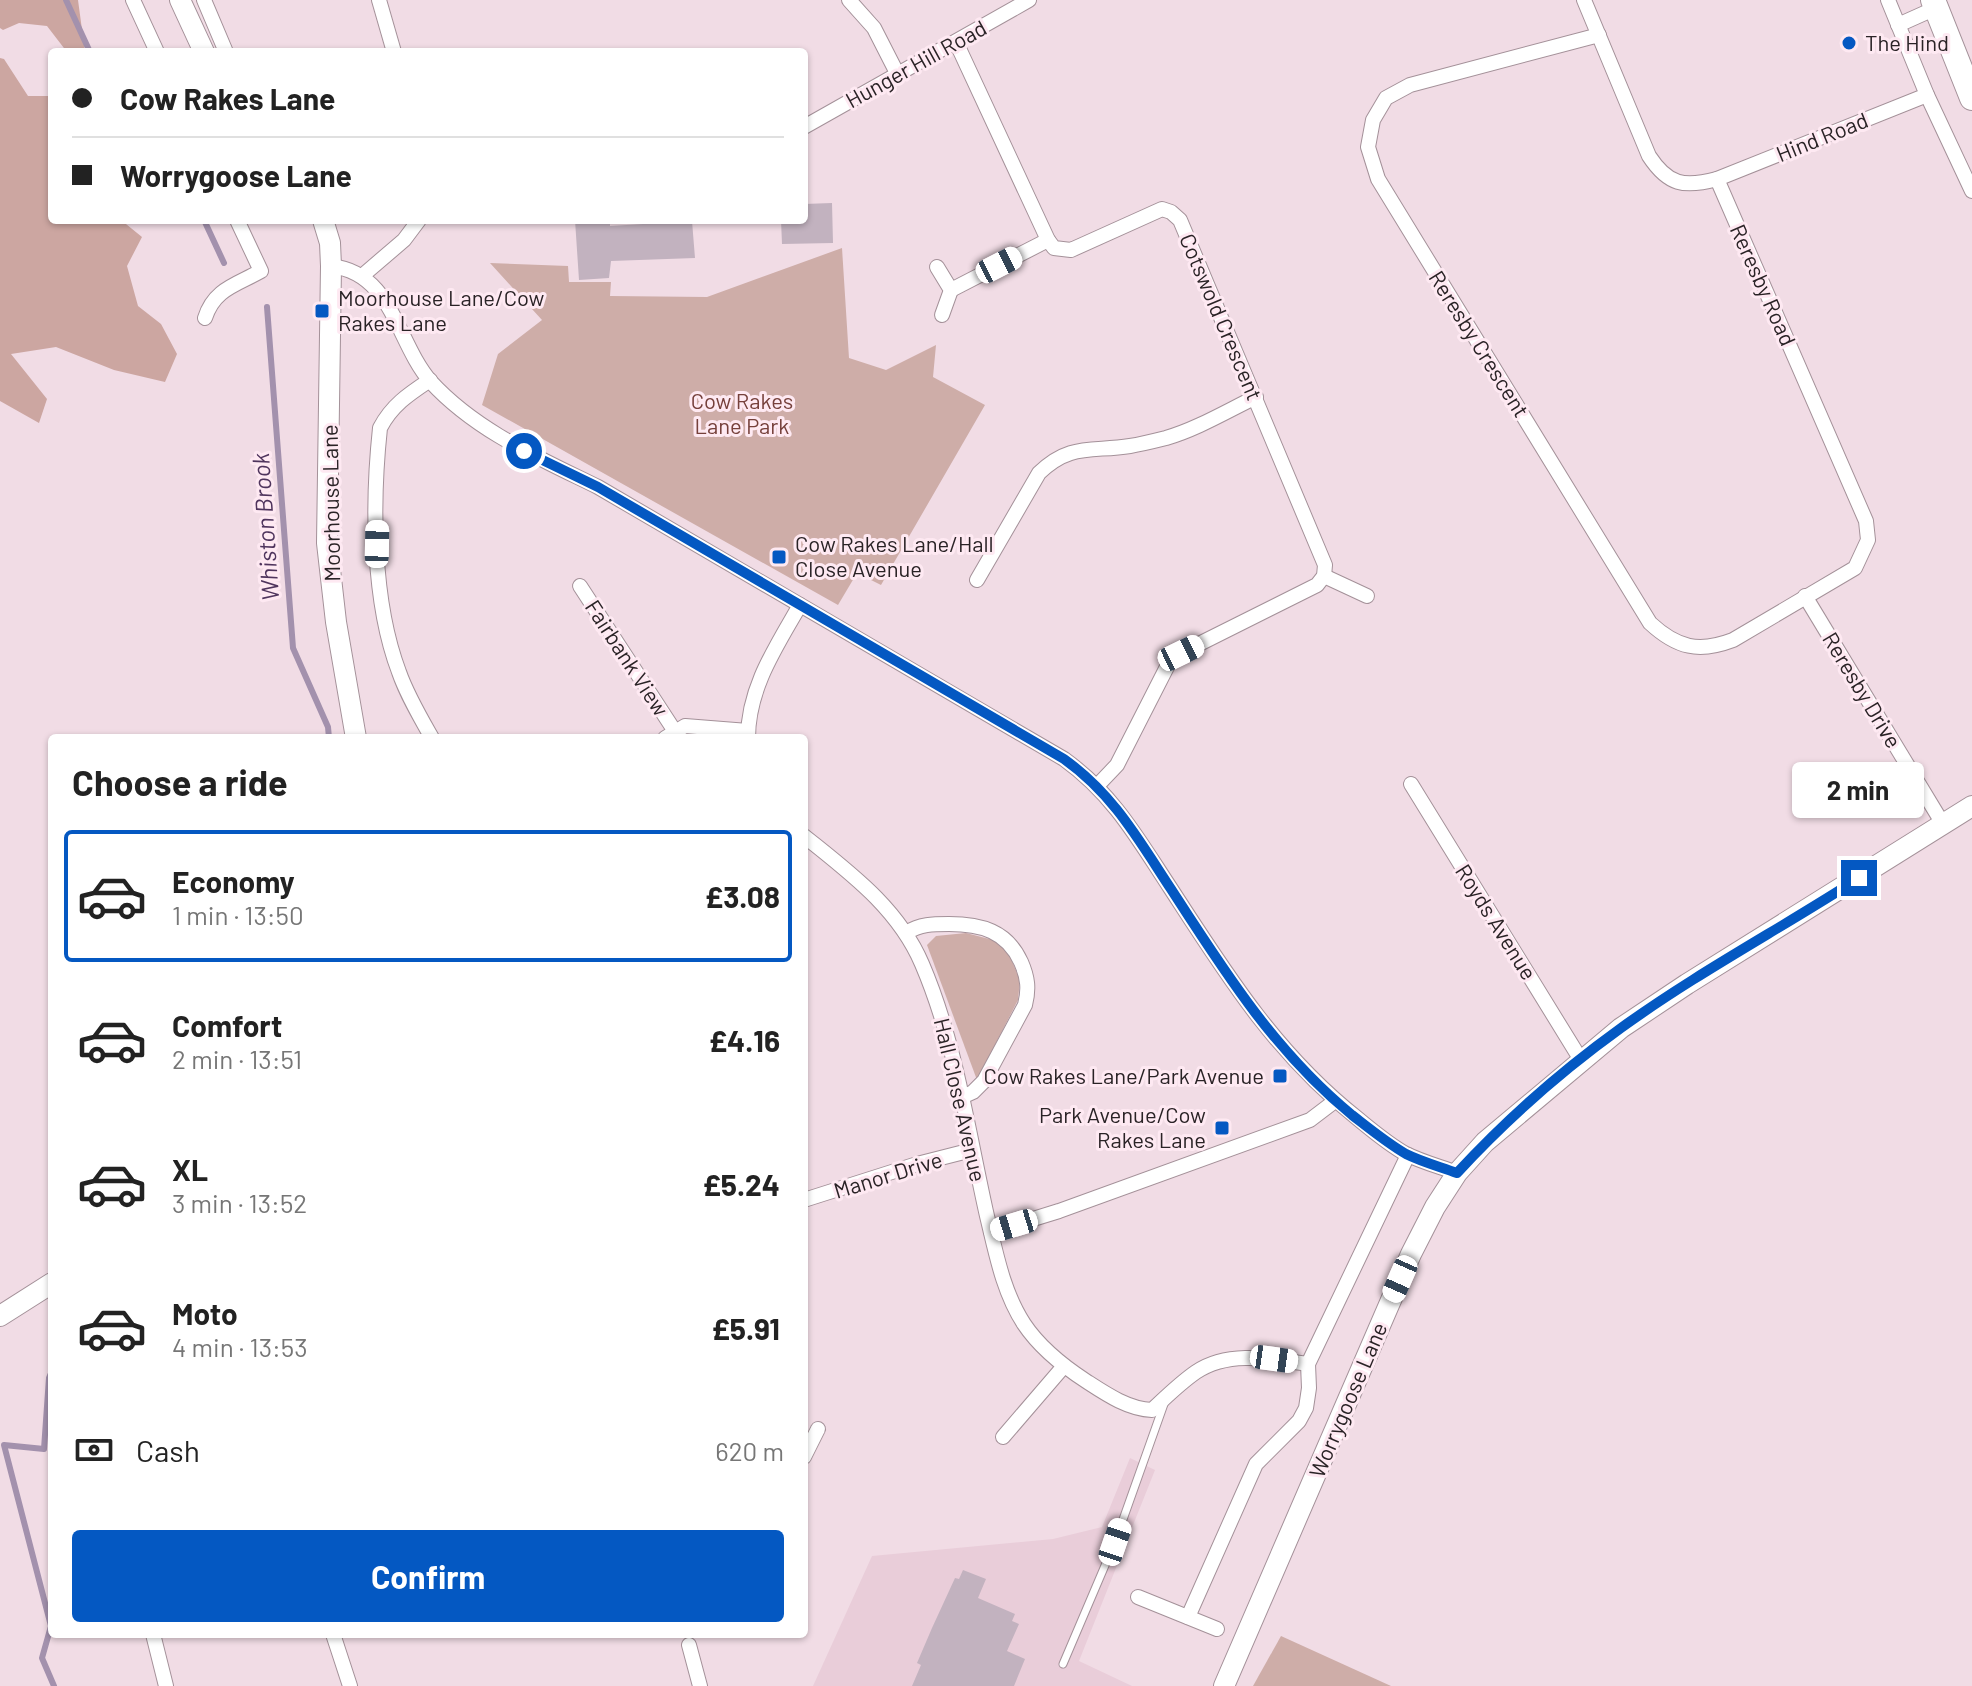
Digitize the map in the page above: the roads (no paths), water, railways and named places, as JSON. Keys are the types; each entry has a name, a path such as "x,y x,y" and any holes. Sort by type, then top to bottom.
{"main road":[{"path":"180,0 202,48"},
{"path":"1934,4 1972,98"},
{"name":"Moorhouse Lane","path":"324,224 330,243 331,266 327,543 336,622 355,734"},
{"name":"Worrygoose Lane","path":"1224,1686 1411,1254 1457,1173 1485,1142 1621,1028 1972,806"},
{"path":"0,1316 48,1286"}],"street":[{"path":"133,0 155,48"},
{"path":"204,0 224,48"},
{"path":"379,0 393,48"},
{"path":"849,0 874,28 898,75"},
{"name":"Hunger Hill Road","path":"808,125 1029,0"},
{"path":"1584,0 1649,156 1662,174 1676,182 1695,185 1717,179"},
{"path":"1888,0 1927,95 1972,191"},
{"path":"1898,25 1934,4"},
{"name":"Reresby Crescent","path":"1599,35 1410,85 1386,98 1373,120 1368,147 1378,179 1650,623 1665,637 1687,646 1713,648 1733,640 1805,596"},
{"path":"942,315 951,290 1048,240 956,42"},
{"name":"Hind Road","path":"1717,179 1927,95"},
{"name":"Reresby Road","path":"1717,179 1866,521 1868,540 1855,568 1805,596"},
{"name":"Cotswold Crescent","path":"1048,240 1054,248 1071,250 1162,209 1180,220 1322,554 1324,576"},
{"path":"205,318 216,295 261,271 239,224"},
{"path":"362,276 404,240 416,224"},
{"path":"331,266 352,269 381,293 418,364 430,380 471,418 524,451 598,487 1064,759 1114,804 1239,994 1270,1034 1335,1101 1385,1140 1408,1155 1457,1173"},
{"path":"937,267 951,290"},
{"path":"430,380 398,401 387,413 380,428 377,544 385,625 399,672 430,734"},
{"path":"977,580 1039,473 1051,461 1064,453 1082,449 1130,446 1169,437 1256,397"},
{"path":"1097,786 1117,765 1169,663 1181,653 1317,585 1324,576 1367,596"},
{"name":"Fairbank View","path":"580,586 670,734"},
{"name":"Reresby Drive","path":"1805,596 1943,824"},
{"path":"670,734 685,726 748,734 751,703 760,678 800,605"},
{"name":"Royds Avenue","path":"1411,784 1581,1060"},
{"name":"Hall Close Avenue","path":"808,839 871,891 906,933 922,963 938,1007 962,1097 998,1264 1024,1325 1064,1366 1103,1393 1139,1409 1152,1410 1198,1370 1226,1361 1256,1357 1308,1364"},
{"path":"906,933 927,924 985,928 1011,943 1025,972 1028,993 1025,1005 984,1081 978,1089 962,1097"},
{"path":"991,1232 1059,1211 1310,1120 1335,1101"},
{"name":"Manor Drive","path":"808,1199 972,1150"},
{"path":"1188,1617 1256,1464 1299,1421 1306,1408 1308,1364 1408,1155"},
{"path":"1003,1437 1064,1366"},
{"path":"808,1448 818,1429"},
{"path":"1138,1597 1217,1629"},
{"path":"154,1638 166,1686"},
{"path":"334,1638 350,1686"},
{"path":"689,1645 700,1686"}],"lane":[{"path":"1063,1664 1115,1542 1168,1395"}],"waterway":[{"name":"Whiston Brook","path":"66,0 88,48"},
{"name":"Whiston Brook","path":"206,224 224,263"},
{"name":"Whiston Brook","path":"267,307 293,648 329,734"},
{"name":"Whiston Brook","path":"48,1392 44,1449 4,1445 48,1614"},
{"name":"Whiston Brook","path":"48,1637 42,1658 54,1686"}],"place":[{"name":"The Hind","path":"1849,43"},
{"name":"Moorhouse Lane/Cow Rakes Lane","path":"322,311"},
{"name":"Cow Rakes Lane/Hall Close Avenue","path":"779,557"},
{"name":"Cow Rakes Lane/Park Avenue","path":"1280,1076"},
{"name":"Park Avenue/Cow Rakes Lane","path":"1222,1128"}],"park label":[{"name":"Cow Rakes Lane Park","path":"742,414"}]}
